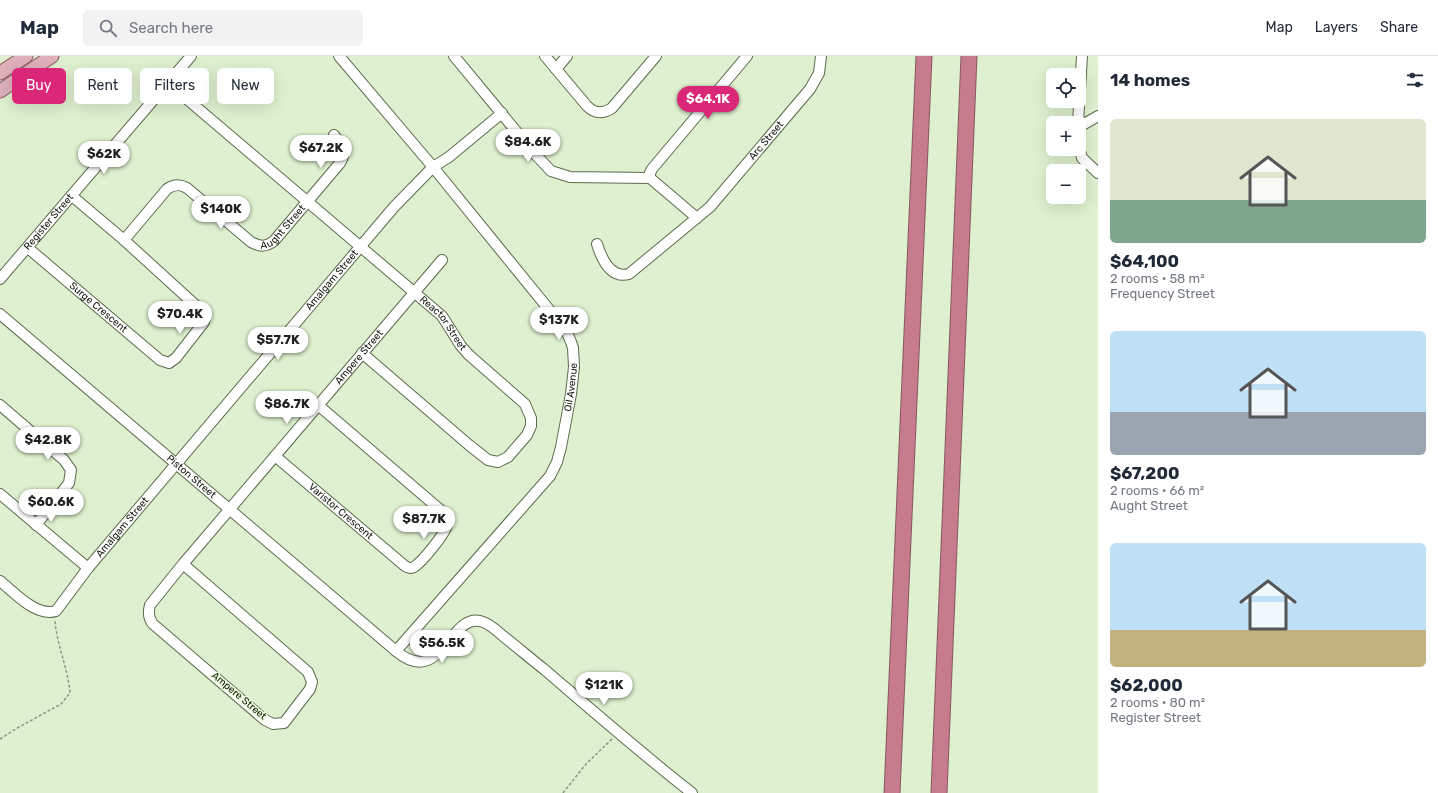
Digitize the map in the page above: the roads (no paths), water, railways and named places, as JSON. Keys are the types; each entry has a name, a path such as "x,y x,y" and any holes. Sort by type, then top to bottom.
{"highway":[{"path":"892,793 924,56"},
{"path":"939,793 969,56"}],"main road":[{"path":"0,73 26,56"},
{"path":"0,91 52,56"}],"street":[{"name":"Register Street","path":"181,68 191,56"},
{"name":"Oil Avenue","path":"339,56 433,167 566,330 573,348 574,367 571,394 561,447 557,462 550,476 396,651"},
{"path":"454,56 551,172 570,177 650,178 697,218"},
{"path":"545,56 590,110 598,113 603,113 612,108 656,56"},
{"path":"556,69 567,56"},
{"path":"650,178 652,169 747,56"},
{"name":"Arc Street","path":"597,244 601,258 606,264 616,273 626,275 638,267 697,218 713,203 810,89 816,81 819,73 821,56"},
{"path":"1078,116 1082,56"},
{"name":"Register Street","path":"0,279 150,104"},
{"name":"Reactor Street","path":"193,104 414,291 445,319 461,346 469,355 527,406 531,418 530,430 508,458 495,462 488,460 362,353"},
{"name":"Amalgam Street","path":"0,581 36,609 49,613 56,611 88,568 394,207 433,167 449,157 502,114"},
{"path":"1086,123 1098,116"},
{"name":"Aught Street","path":"124,240 166,189 175,185 181,185 187,188 251,242 261,246 267,246 274,241 338,166 343,158 344,152 342,145 334,135"},
{"path":"1081,156 1098,173"},
{"name":"Surge Crescent","path":"28,248 155,357 168,363 172,362 176,358 202,326 205,320 204,314 199,307 72,196"},
{"name":"Ampere Street","path":"183,564 308,672 312,682 310,689 284,722 273,724 265,720 150,621 148,613 150,605 183,564 414,291 442,260"},
{"name":"Piston Street","path":"0,314 396,651"},
{"path":"0,405 64,460 71,470 70,483 36,525"},
{"name":"Varistor Crescent","path":"275,456 409,568 414,567 444,533 447,518 444,513 318,405"},
{"path":"0,494 88,568"},
{"path":"396,651 402,656 413,661 424,662 434,656 465,624 477,621 483,622 503,636 654,764 692,793"}]}
